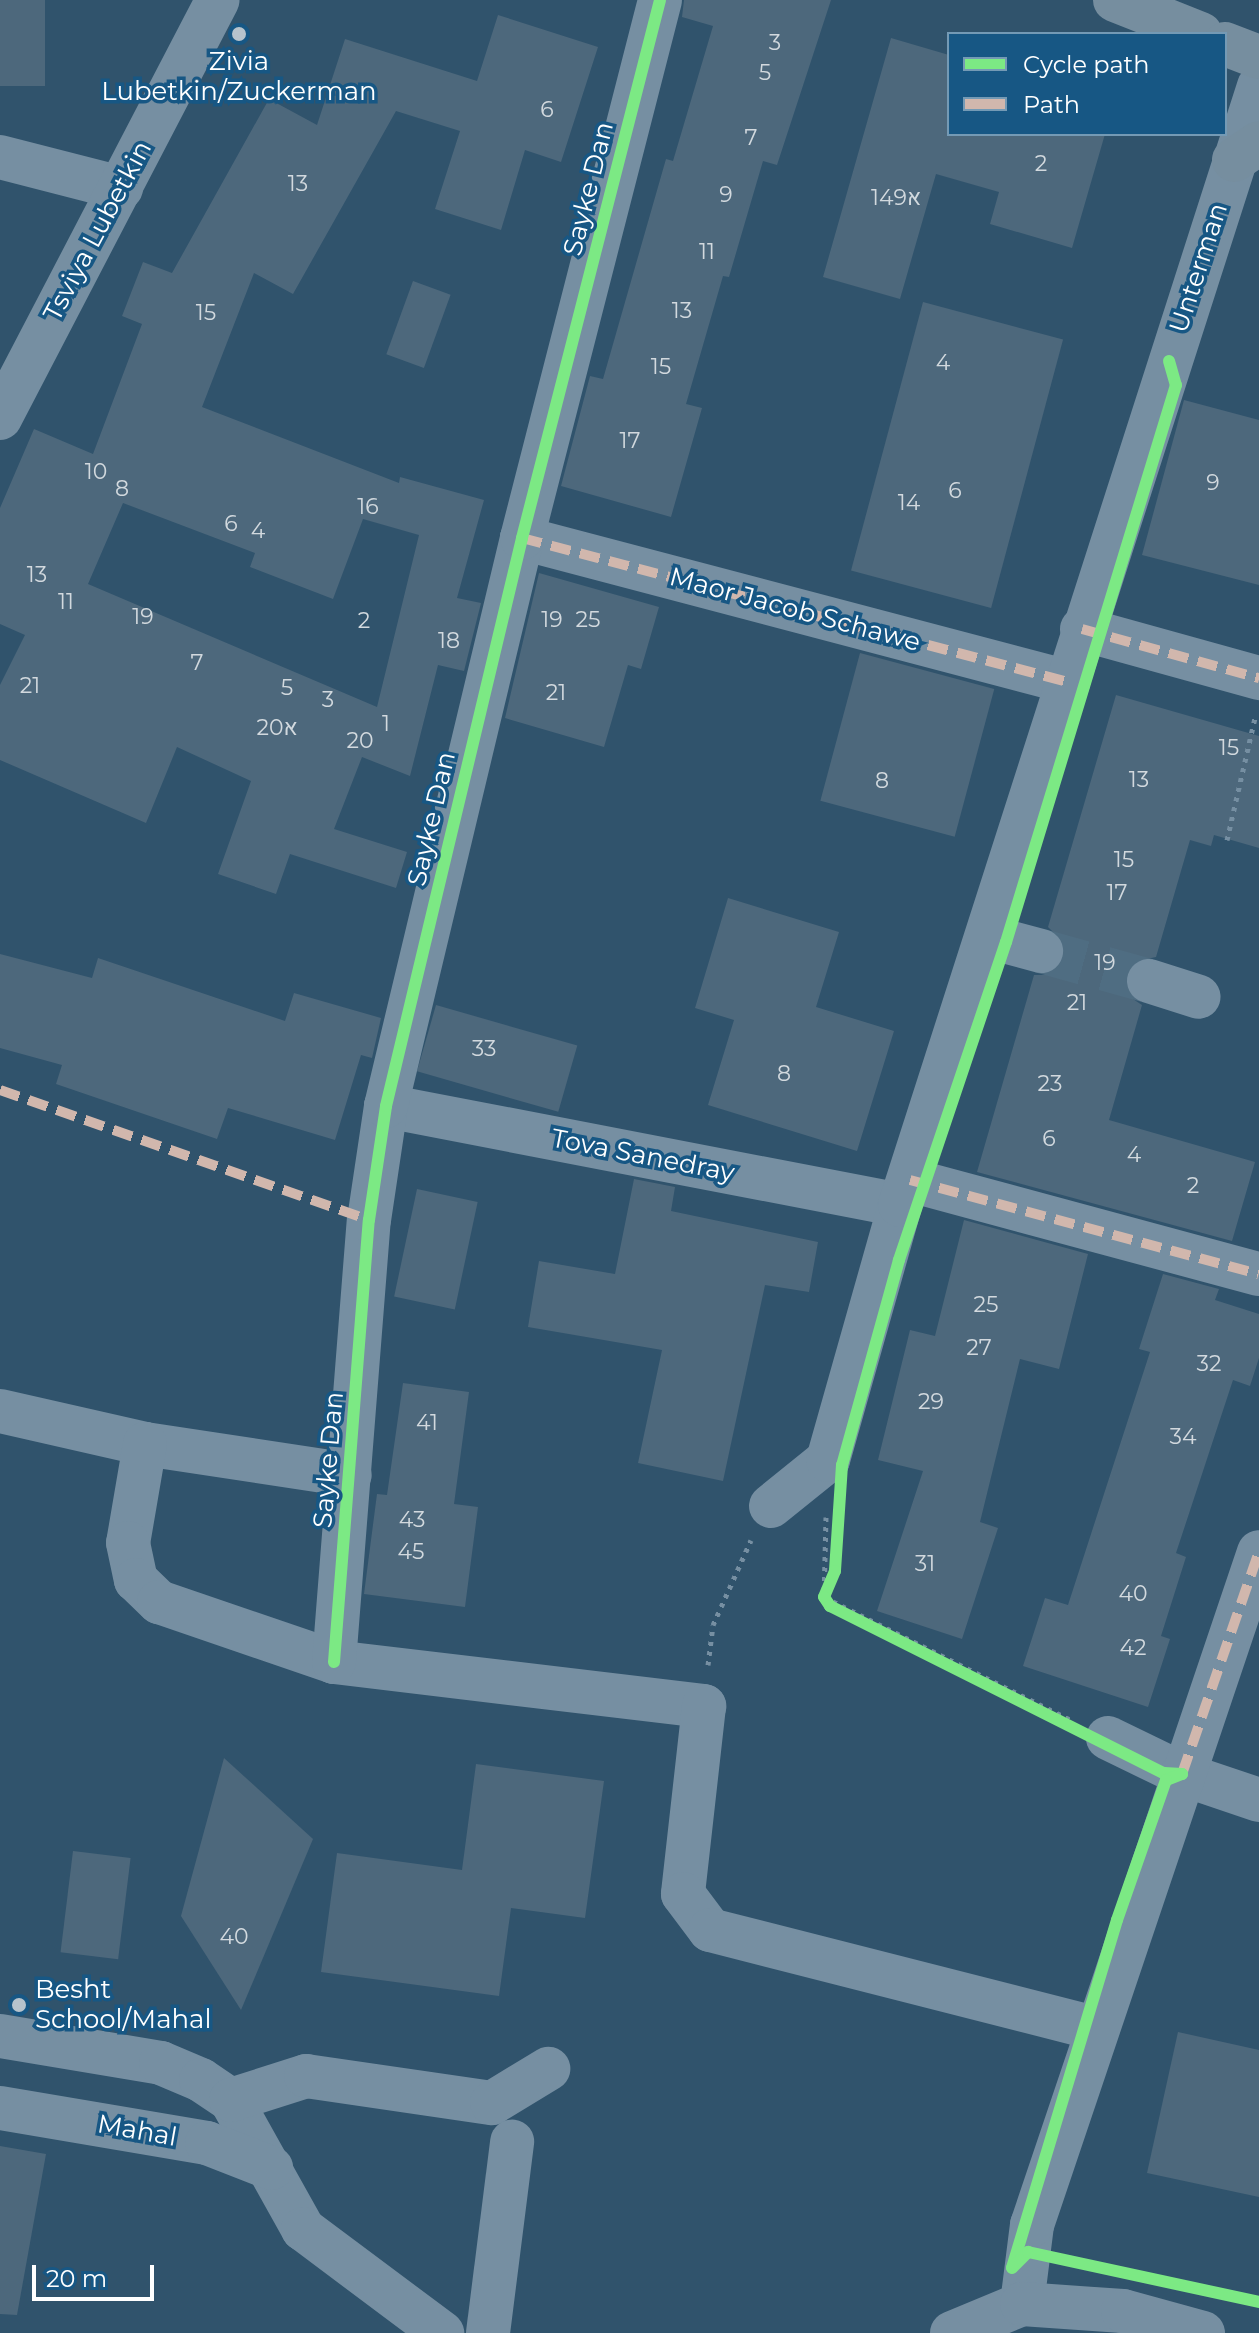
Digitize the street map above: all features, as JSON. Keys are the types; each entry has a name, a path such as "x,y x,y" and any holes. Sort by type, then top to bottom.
{"main road":[{"path":"1115,0 1196,32"},
{"path":"1227,45 1259,57"}],"street":[{"name":"Tsviya Lubetkin","path":"0,418 218,0"},
{"name":"Sayke Dan","path":"334,1662 369,1220 386,1106 522,538 660,0"},
{"name":"Unterman","path":"828,1460 905,1193 989,937 1082,629 1246,152 1259,86"},
{"path":"0,157 121,188"},
{"name":"Maor Jacob Schawe","path":"522,538 1068,682"},
{"path":"1082,629 1259,678"},
{"path":"989,937 1041,951"},
{"path":"1149,981 1199,997"},
{"name":"Tova Sanedray","path":"386,1106 905,1193 1259,1274"},
{"path":"0,1411 145,1444 350,1475"},
{"path":"145,1444 128,1543 136,1580 159,1602 334,1662 704,1706 683,1894 710,1930 1095,2028"},
{"path":"771,1506 828,1460"},
{"path":"1022,2304 1032,2225 1095,2028 1259,1552"},
{"path":"1094,1735 1182,1774 1259,1800"},
{"path":"0,2036 161,2063 231,2100 303,2229 442,2333"},
{"path":"231,2100 306,2076 492,2103 548,2069"},
{"name":"Mahal","path":"0,2108 207,2143 271,2168"},
{"path":"488,2333 512,2142"},
{"path":"952,2333 1022,2304 1123,2311 1203,2333"}],"path":[{"path":"1227,840 1259,701"},
{"path":"828,1460 824,1597 830,1606 1094,1735"},
{"path":"704,1706 713,1625 771,1506"},
{"path":"824,1597 835,1571 839,1510"},
{"path":"824,1597 1094,1735"}],"building":[{"path":"0,0 45,0 45,86 0,86"},
{"path":"684,0 831,0 777,165 763,161 729,277 723,276 686,404 702,408 671,517 561,486 590,376 603,379 666,159 673,161 713,26 682,17"},
{"path":"498,15 598,47 561,162 525,150 501,230 435,209 460,131 396,111 293,294 254,273 202,407 399,483 400,477 484,500 457,598 481,603 464,671 438,665 410,776 362,757 334,829 407,852 396,888 290,854 276,894 218,874 251,781 177,747 146,823 0,760 0,685 25,635 0,624 0,508 34,429 93,454 142,324 122,316 143,262 172,273 269,99 317,125 345,39 477,81","holes":["123,503 255,553 250,567 333,599 363,519 419,535 377,707 88,584"]},
{"path":"891,38 947,54 947,136 1104,136 1072,248 990,224 999,192 936,174 900,299 823,277"},
{"path":"413,281 451,295 424,368 386,354"},
{"path":"923,302 1063,340 991,608 851,571"},
{"path":"1184,400 1259,420 1259,585 1142,555"},
{"path":"539,573 659,607 641,669 628,665 604,747 505,718"},
{"path":"860,653 994,689 955,837 820,801"},
{"path":"1116,695 1259,736 1259,848 1214,835 1211,846 1190,840 1156,957 1133,962 1125,974 1130,997 1142,1005 1109,1120 1255,1162 1232,1241 977,1172 1034,975 1048,975 1065,958 1065,944 1048,927"},
{"path":"728,898 839,932 816,1007 894,1031 857,1151 708,1105 734,1020 695,1008"},
{"path":"0,954 92,978 98,958 285,1021 294,993 381,1018 372,1058 361,1055 335,1140 228,1108 217,1139 56,1084 62,1065 0,1048"},
{"path":"436,1005 577,1046 558,1112 417,1071"},
{"path":"634,1179 675,1187 671,1211 818,1242 809,1292 765,1285 723,1481 638,1463 662,1350 528,1327 539,1261 615,1274"},
{"path":"417,1189 478,1202 455,1309 394,1297"},
{"path":"964,1220 1088,1254 1059,1369 1020,1359 980,1522 998,1528 962,1639 877,1611 923,1471 878,1460 910,1330 935,1336"},
{"path":"1163,1274 1219,1289 1215,1300 1259,1314 1259,1358 1250,1386 1233,1380 1176,1553 1186,1557 1161,1636 1170,1639 1148,1707 1023,1666 1045,1598 1068,1605 1150,1352 1139,1349"},
{"path":"403,1383 469,1392 454,1504 478,1507 465,1607 364,1594 377,1494 387,1495"},
{"path":"224,1758 313,1839 241,2010 181,1916"},
{"path":"476,1764 604,1781 585,1918 511,1908 499,1996 321,1972 337,1853 462,1870"},
{"path":"73,1851 131,1858 118,1959 61,1952"},
{"path":"1178,2032 1259,2050 1259,2197 1147,2173"},
{"path":"0,2146 46,2154 17,2315 0,2314"}],"tunnel":[{"path":"1041,951 1149,981"}],"marked path":[{"path":"522,538 1068,682"},
{"path":"1082,629 1259,678"},
{"path":"0,1090 369,1220"},
{"path":"910,1180 1259,1274"},
{"path":"1182,1774 1259,1552"}],"cycle path":[{"path":"334,1662 369,1220 386,1106 522,538 660,0"},
{"path":"1169,361 1176,385 1006,942 899,1260 842,1465 835,1571 824,1597 830,1606 1164,1773 1182,1774 1166,1780 1117,1920 1012,2268 1028,2252 1259,2302"}],"place":[{"name":"Zivia Lubetkin/Zuckerman","path":"239,34"},
{"name":"Besht School/Mahal","path":"19,2005"}]}
